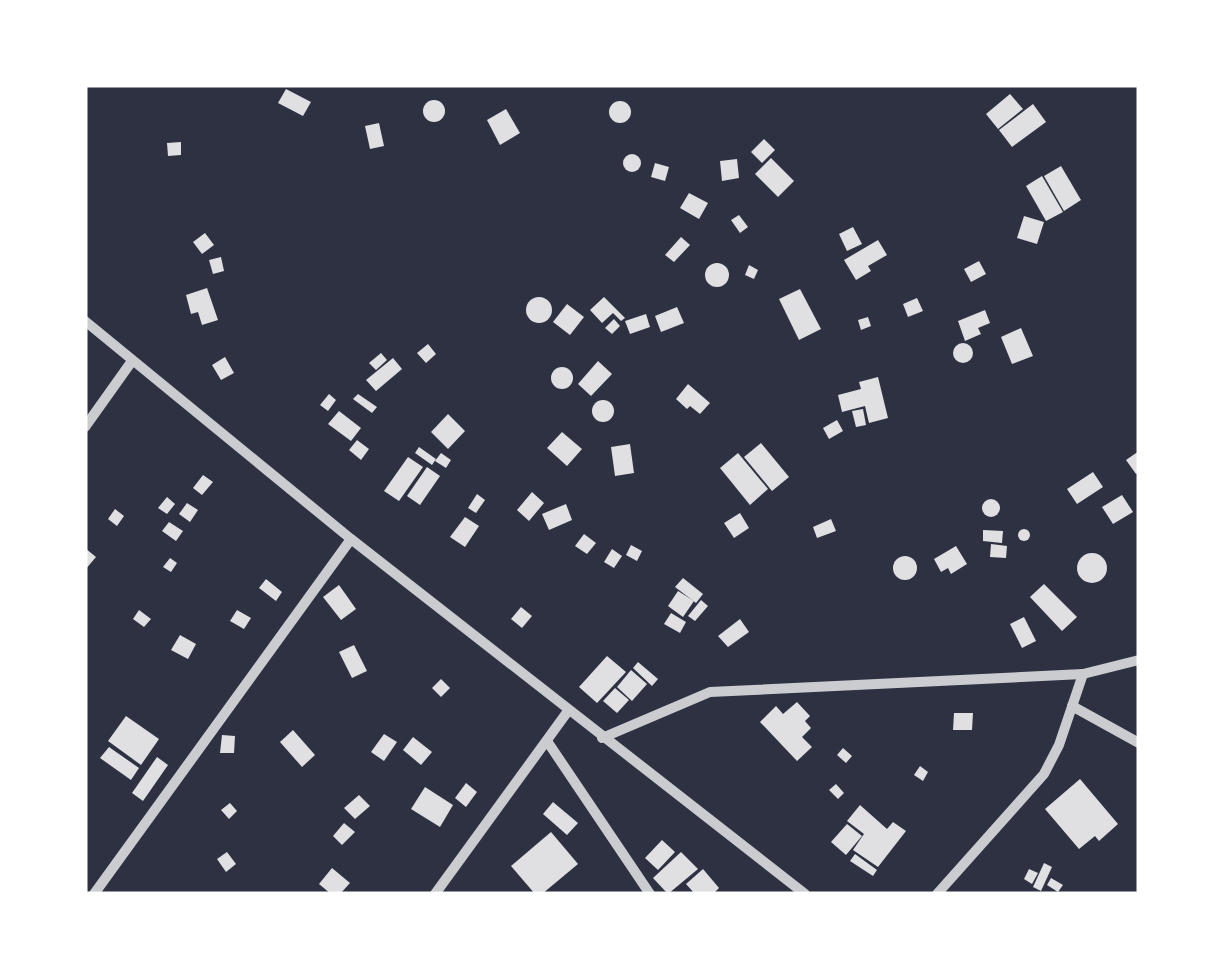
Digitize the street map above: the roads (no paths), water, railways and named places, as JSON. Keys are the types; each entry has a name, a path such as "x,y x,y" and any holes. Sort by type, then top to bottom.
{"street":[{"path":"85,321 351,539 805,894"},
{"path":"85,426 132,361"},
{"path":"94,894 351,539"},
{"path":"602,738 710,692 1083,674 1139,660"},
{"path":"937,894 1044,774 1083,674"},
{"path":"1072,706 1139,742"},
{"path":"434,894 568,711"},
{"path":"547,741 650,894"}]}
